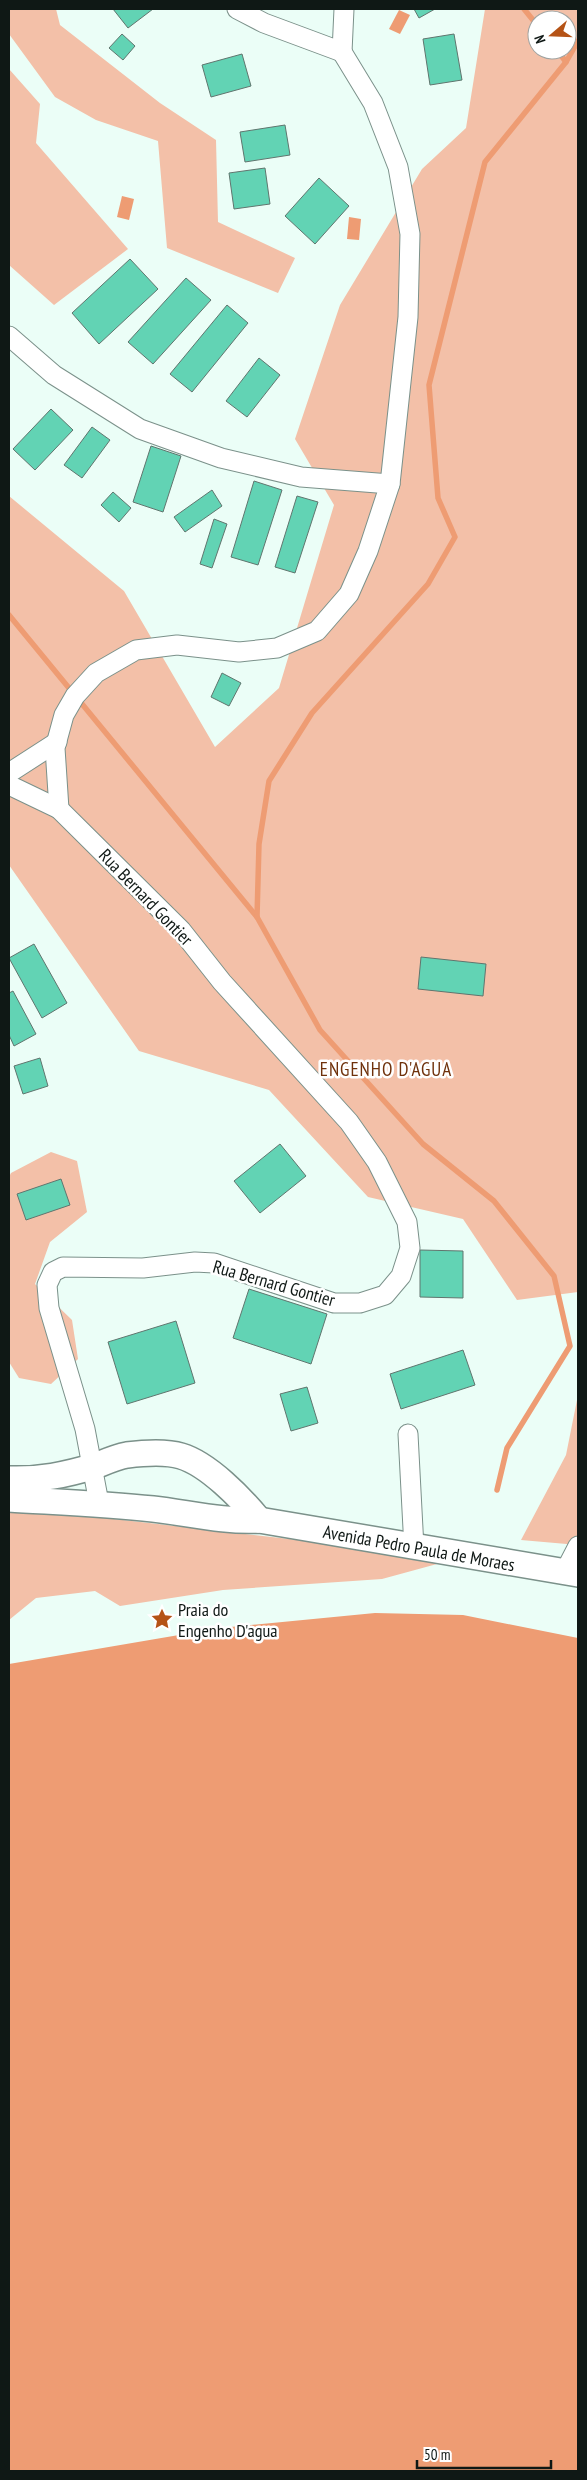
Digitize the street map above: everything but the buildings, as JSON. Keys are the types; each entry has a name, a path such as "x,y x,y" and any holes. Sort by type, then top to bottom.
{"main road":[{"path":"9,1479 37,1480 94,1466 126,1455 180,1455 195,1462 214,1476 246,1504 259,1520"},
{"path":"199,1514 214,1476"},
{"name":"Avenida Pedro Paula de Moraes","path":"9,1499 99,1503 199,1514 239,1522 259,1520 571,1574"}],"street":[{"path":"237,9 264,22 342,52"},
{"path":"58,809 57,742 64,716 75,696 96,673 136,650 177,645 239,652 277,648 317,631 349,594 368,551 390,484 408,317 410,234 398,167 373,103 342,52 344,9"},
{"path":"9,336 54,375 140,429 221,458 301,477 390,484"},
{"path":"9,773 57,742"},
{"name":"Rua Bernard Gontier","path":"9,785 58,809 181,930 222,982 349,1122 377,1162 407,1222 410,1248 401,1276 385,1295 360,1303 334,1303 214,1263 194,1262 143,1268 64,1267 53,1272 48,1285 49,1308 71,1377 94,1466 99,1503"},
{"path":"408,1434 414,1548"},
{"path":"571,1574 578,1546"}],"shaded area":[{"path":"9,9 56,9 60,25 160,103 216,140 218,222 295,258 278,293 167,248 158,141 96,120 55,97 9,34"},
{"path":"485,9 578,9 578,1292 517,1300 463,1219 368,1197 269,1090 139,1051 9,865 9,496 124,591 215,747 279,688 334,505 295,439 340,305 422,169 466,128"},
{"path":"399,10 410,15 400,34 389,29"},
{"path":"9,69 40,104 36,143 128,249 54,305 9,265"},
{"path":"122,196 134,199 129,220 117,217"},
{"path":"349,217 361,219 359,240 347,239"},
{"path":"51,1152 77,1161 87,1212 50,1242 35,1284 72,1320 78,1359 51,1384 19,1378 9,1362 9,1177 11,1173"},
{"path":"578,1395 578,1545 521,1540 566,1455"},
{"path":"9,1507 438,1556 437,1564 382,1579 223,1590 120,1606 95,1591 36,1598 9,1620"},
{"path":"375,1613 463,1615 578,1638 578,2471 9,2471 9,1664 220,1628"}],"waterway":[{"path":"524,9 527,13"},
{"path":"497,1490 507,1448 570,1346 554,1276 494,1201 423,1144 320,1030 257,917 259,844 269,781 312,713 428,584 455,537 438,498 429,385 485,162 566,62 578,41"},
{"path":"9,615 257,917"}],"place":[{"name":"Praia do Engenho D'agua","path":"162,1619"}],"district":[{"name":"ENGENHO D'AGUA","path":"386,1069"}]}
